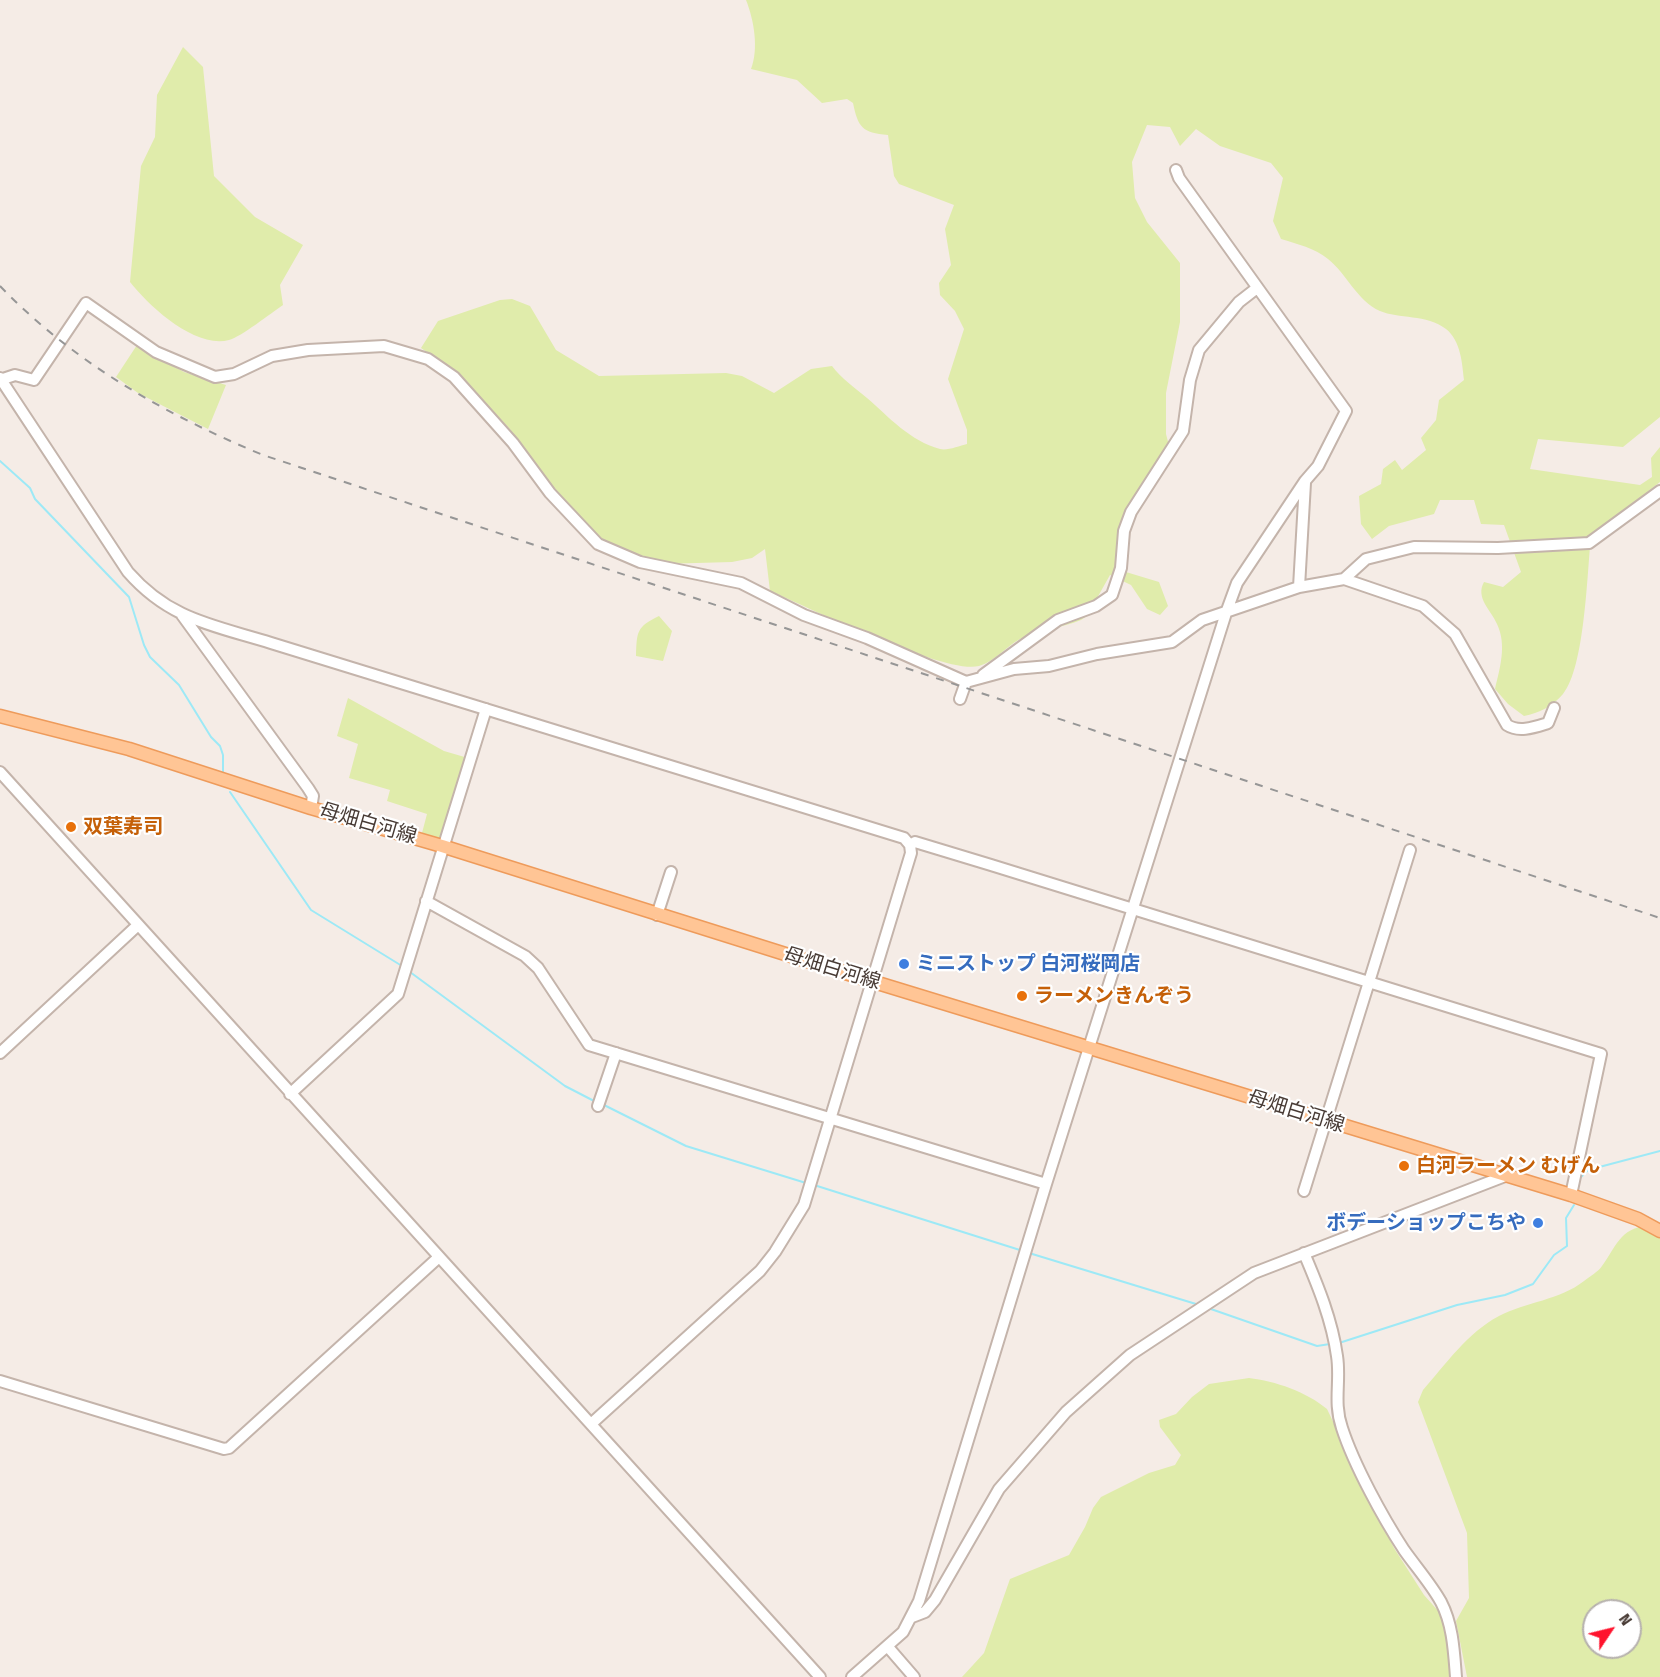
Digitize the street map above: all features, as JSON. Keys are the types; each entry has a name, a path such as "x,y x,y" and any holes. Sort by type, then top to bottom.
{"main road":[{"name":"母畑白河線","path":"0,716 129,749 311,808 442,846 1089,1049 1571,1195 1638,1219 1660,1231"}],"street":[{"path":"852,1677 903,1632 912,1617 1132,909 1237,583 1305,481 1318,466 1346,411 1179,178 1176,170"},
{"path":"979,677 1058,620 1096,606 1112,595 1131,512 1183,431 1190,380 1199,350 1239,302 1257,288"},
{"path":"591,1424 759,1271 775,1252 804,1204 911,853 910,845 904,838 182,615 150,595 128,572 0,379 15,375 34,380 86,303 156,352 215,377 234,374 272,356 308,350 384,346 439,364 454,377 513,443 550,493 597,544 640,562 741,583 804,615 867,638 966,682 979,677 1172,642 1202,620 1299,587 1344,579 1423,606 1455,634 1507,725 1524,729 1548,723 1554,708"},
{"path":"1299,587 1305,481"},
{"path":"1344,579 1366,560 1414,547 1497,548 1588,543 1660,491"},
{"path":"182,615 308,788 313,796 311,808"},
{"path":"960,699 966,682"},
{"path":"290,1094 398,994 486,709"},
{"path":"0,772 820,1677"},
{"path":"910,845 915,842 1601,1054 1571,1195"},
{"path":"1304,1191 1410,850"},
{"path":"657,915 671,872"},
{"path":"426,901 525,956 538,968 586,1042 1046,1184"},
{"path":"0,1053 138,925"},
{"path":"598,1106 616,1053"},
{"path":"912,1617 925,1612 935,1600 999,1489 1040,1439 1091,1388 1161,1333 1254,1273 1505,1176"},
{"path":"1304,1253 1323,1298 1338,1359 1335,1394 1342,1427 1362,1473 1402,1547 1441,1603 1454,1639 1456,1677"},
{"path":"0,1382 224,1449 229,1448 439,1257"},
{"path":"888,1647 914,1677"}],"green space":[{"path":"746,0 1660,0 1660,417 1623,447 1538,439 1530,469 1640,485 1652,477 1651,458 1660,447 1660,482 1591,536 1580,642 1576,663 1563,694 1545,708 1524,716 1508,704 1495,689 1502,656 1502,640 1497,624 1483,599 1482,588 1484,582 1503,587 1521,572 1504,525 1481,524 1474,500 1440,500 1434,514 1389,526 1372,539 1361,524 1359,496 1381,484 1383,469 1395,460 1402,470 1426,450 1421,438 1436,420 1439,400 1464,380 1460,353 1455,340 1446,329 1438,324 1387,313 1372,307 1358,294 1335,265 1323,255 1281,239 1273,221 1283,178 1271,163 1220,146 1196,129 1180,146 1170,127 1147,125 1132,162 1135,198 1147,222 1180,263 1180,322 1166,393 1166,434 1172,457 1140,504 1119,542 1116,569 1159,582 1168,606 1160,615 1147,609 1131,585 1110,575 1087,616 1081,620 1020,639 985,664 962,666 937,660 876,638 770,591 765,549 752,558 732,562 661,564 606,545 571,510 508,427 459,375 421,348 438,321 500,300 512,299 530,306 556,350 599,376 726,373 742,376 774,393 811,369 832,366 892,420 919,440 943,449 967,444 967,430 948,379 964,329 955,311 940,295 939,283 951,265 945,229 954,205 899,184 894,176 888,135 872,133 863,127 859,123 853,103 847,99 822,103 797,80 751,69 755,53 755,34"},
{"path":"183,47 203,67 214,176 255,217 303,245 280,285 283,305 248,330 229,340 216,341 188,332 161,313 130,282 141,166 155,137 157,95"},
{"path":"137,345 184,372 226,385 208,429 138,393 116,377"},
{"path":"659,616 672,631 663,661 636,656 639,631"},
{"path":"348,698 444,751 468,758 441,840 422,833 427,814 387,801 390,790 349,778 358,744 337,736"},
{"path":"1647,1226 1660,1231 1660,1677 1467,1677 1456,1621 1469,1598 1467,1533 1418,1402 1423,1390 1477,1331 1509,1311 1554,1297 1575,1287 1600,1268 1615,1246 1631,1230"},
{"path":"1249,1378 1290,1388 1310,1397 1327,1409 1394,1548 1424,1595 1441,1614 1451,1665 1449,1677 962,1677 984,1653 1010,1579 1069,1555 1101,1497 1149,1473 1175,1465 1181,1455 1160,1427 1159,1420 1176,1414 1192,1397 1209,1384"}],"waterway":[{"path":"0,461 30,488 35,499 129,597 150,657 179,685 211,737 220,746 223,755 223,775"},
{"path":"230,792 311,910 402,966"},
{"path":"410,972 565,1086 596,1102"},
{"path":"602,1104 686,1146 806,1183"},
{"path":"1580,1178 1588,1170 1660,1151"},
{"path":"814,1185 1023,1251"},
{"path":"1339,1343 1457,1305 1505,1295 1533,1284 1554,1255 1567,1246 1566,1218 1574,1205"},
{"path":"1029,1253 1196,1304"},
{"path":"1208,1308 1317,1346 1330,1344"}],"railway":[{"path":"0,286 29,314 90,363 191,423 263,455 1660,918"}],"place":[{"name":"双葉寿司","path":"71,827"},
{"name":"ミニストップ 白河桜岡店","path":"904,964"},
{"name":"ラーメンきんぞう","path":"1022,996"},
{"name":"白河ラーメン むげん","path":"1404,1166"},
{"name":"ボデーショップこちや","path":"1538,1223"}]}
